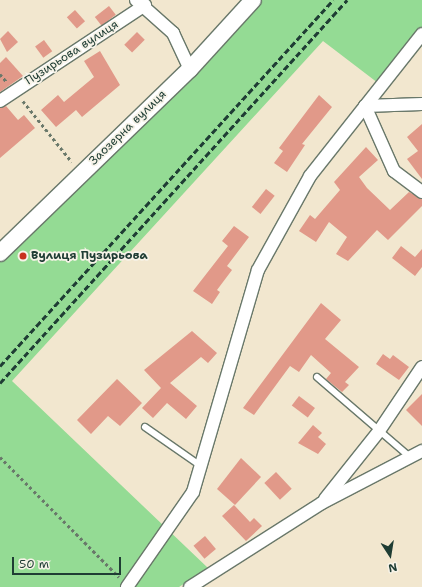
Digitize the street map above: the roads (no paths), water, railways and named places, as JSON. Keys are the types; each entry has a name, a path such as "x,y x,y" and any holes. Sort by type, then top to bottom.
{"street":[{"name":"Заозерна вулиця","path":"0,253 190,69 253,0"},
{"path":"140,3 173,33 190,69"},
{"name":"Пузирьова вулиця","path":"0,101 140,3"},
{"path":"128,587 193,492 258,270 310,176 422,34"},
{"path":"365,106 422,104"},
{"path":"365,106 394,171 422,192"},
{"path":"322,503 379,431 422,367"},
{"path":"190,587 322,503 422,451"}],"lane":[{"path":"317,377 410,457"},
{"path":"145,427 201,466"}],"railway":[{"path":"0,366 333,0"},
{"path":"0,383 347,0"}],"place":[{"name":"Вулиця Пузирьова","path":"23,256"}]}
